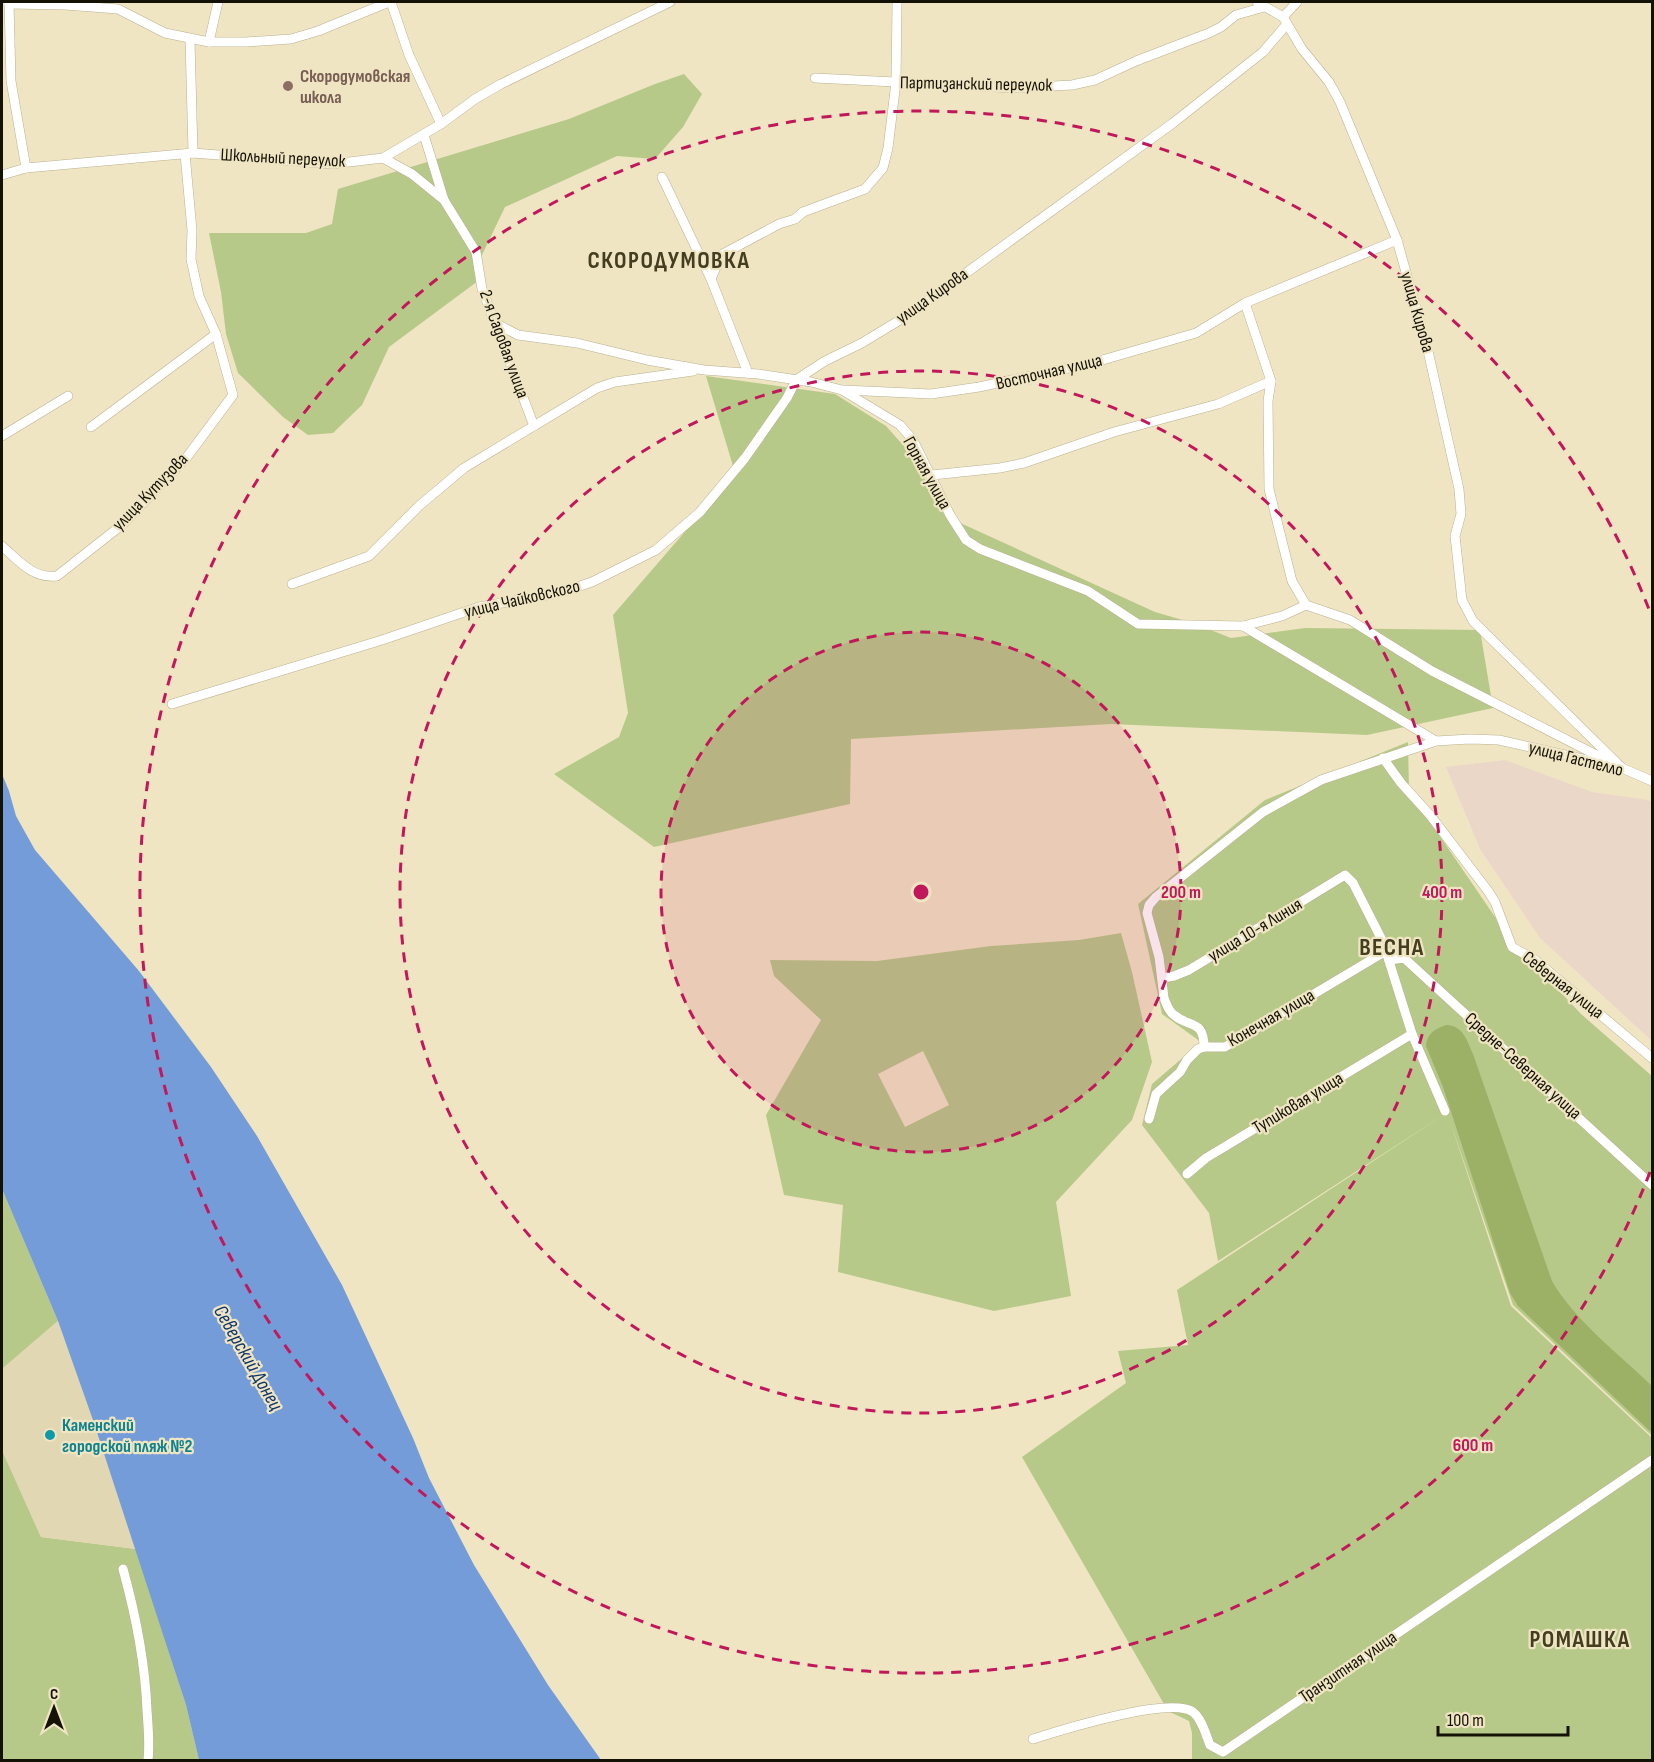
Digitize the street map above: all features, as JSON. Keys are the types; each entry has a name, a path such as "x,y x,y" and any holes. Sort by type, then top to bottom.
{"street":[{"path":"209,42 218,2"},
{"path":"26,168 11,81 9,3 118,9 165,33 190,40 246,42 291,39 318,31 390,2 409,55 441,124"},
{"name":"Школьный переулок","path":"2,175 26,168 189,154 332,164 383,158 424,135 475,99 501,84 670,2"},
{"path":"711,279 721,255 779,224 795,219 803,212 865,189 883,168 888,148 896,82 897,2"},
{"path":"1260,4 1285,20 1297,2"},
{"name":"Партизанский переулок","path":"815,78 1015,88 1072,85 1095,80 1209,33 1236,15 1260,4"},
{"name":"улица Кирова","path":"796,380 825,361 862,343 908,315 1173,123 1263,52 1285,20 1302,49 1329,82 1340,102 1396,240 1428,351 1459,489 1461,514 1455,536 1462,600 1473,621 1622,768"},
{"name":"улица Кутузова","path":"2,546 37,575 57,576 123,524 186,457 233,395 216,334 199,296 191,259 190,40"},
{"path":"424,135 444,200"},
{"name":"2-я Садовая улица","path":"383,158 412,174 444,200 476,252 482,289 534,426"},
{"path":"662,177 711,279 748,373"},
{"name":"Восточная улица","path":"842,390 931,393 979,387 1092,363 1196,333 1245,303 1396,240"},
{"path":"1245,303 1271,381 1268,401 1269,489 1292,581 1306,605 1350,620 1432,671 1622,768"},
{"name":"Горная улица","path":"497,324 518,335 577,343 647,360 704,370 796,380 842,390 900,425 913,440 950,515 966,540 980,549 1088,591 1138,624 1243,626 1282,616 1306,605"},
{"path":"91,427 216,334"},
{"path":"291,584 369,556 419,506 464,468 597,388 615,382 704,370"},
{"name":"улица Чайковского","path":"172,704 382,640 479,607 559,593 592,582 656,550 700,512 745,458 787,398 796,380"},
{"path":"932,476 1024,464 1114,432 1218,404 1271,381"},
{"path":"2,436 68,396"},
{"path":"1243,626 1436,741"},
{"name":"улица Гастелло","path":"1436,741 1499,740 1622,768 1653,781"},
{"path":"1204,1047 1204,1039 1199,1028 1194,1023 1172,1014 1164,998 1154,936 1147,913 1149,905 1263,812 1321,780 1436,741"},
{"name":"Северная улица","path":"1383,758 1488,891 1495,902 1512,947 1535,960 1653,1058"},
{"name":"улица 10-я Линия","path":"1162,978 1189,970 1345,875 1353,883 1388,955"},
{"path":"1388,955 1412,1034 1445,1111"},
{"name":"Конечная улица","path":"1149,1119 1156,1095 1180,1072 1187,1060 1198,1049 1226,1047 1388,955"},
{"name":"Средне-Северная улица","path":"1388,955 1404,958 1653,1185"},
{"name":"Тупиковая улица","path":"1187,1174 1206,1158 1412,1034"},
{"name":"Транзитная улица","path":"1033,1739 1067,1728 1144,1711 1175,1707 1193,1712 1203,1727 1210,1745 1222,1752 1653,1461"},
{"path":"123,1569 136,1616 142,1650 147,1708 148,1761"}],"shaded area":[{"path":"1505,760 1592,792 1652,802 1652,1041 1540,938 1480,849 1446,767"}],"green space":[{"path":"684,74 702,94 683,127 655,159 617,156 505,207 480,259 482,278 389,347 362,405 333,433 308,435 283,417 238,373 226,334 221,292 209,233 306,233 332,224 338,189 569,119"},
{"path":"706,376 835,394 886,426 911,454 945,516 1155,612 1193,623 1231,638 1305,628 1480,630 1493,708 1367,735 1111,724 851,739 850,804 654,847 554,774 619,737 628,713 613,615 715,497 736,476"},
{"path":"1408,742 1409,791 1508,936 1581,1014 1652,1076 1652,1436 1513,1305 1449,1118 1511,1306 1652,1438 1652,1760 1192,1760 1192,1733 1189,1721 1168,1711 1022,1457 1126,1383 1118,1351 1188,1345 1177,1290 1448,1112 1218,1261 1209,1213 1142,1125 1152,1084 1201,1042 1162,1014 1138,904 1265,800"},
{"path":"1121,933 1152,1062 1132,1120 1056,1202 1071,1296 994,1311 838,1272 843,1205 784,1195 766,1115 821,1020 774,976 770,960 877,961 991,946 1079,940","holes":["923,1051 949,1105 905,1127 878,1074"]},
{"path":"1446,1025 1460,1031 1473,1054 1552,1281 1585,1323 1652,1386 1652,1433 1518,1306 1510,1293 1443,1087 1426,1046 1432,1032"},
{"path":"2,1189 58,1321 2,1369"},
{"path":"2,1450 41,1537 136,1549 186,1705 199,1760 2,1760"}],"sand":[{"name":"Каменский городской пляж №2","path":"58,1321 94,1420 136,1549 41,1537 2,1450 2,1369"}],"water":[{"name":"Северский Донец","path":"2,774 16,816 35,850 139,971 211,1067 257,1136 342,1285 413,1438 429,1478 474,1565 548,1685 601,1760 199,1760 186,1705 93,1420 58,1321 2,1189"}],"place":[{"name":"Скородумовская школа","path":"288,86"},
{"name":"Каменский городской пляж №2","path":"50,1435"}],"district":[{"name":"СКОРОДУМОВКА","path":"669,260"},
{"name":"ВЕСНА","path":"1392,947"},
{"name":"РОМАШКА","path":"1580,1639"}]}
